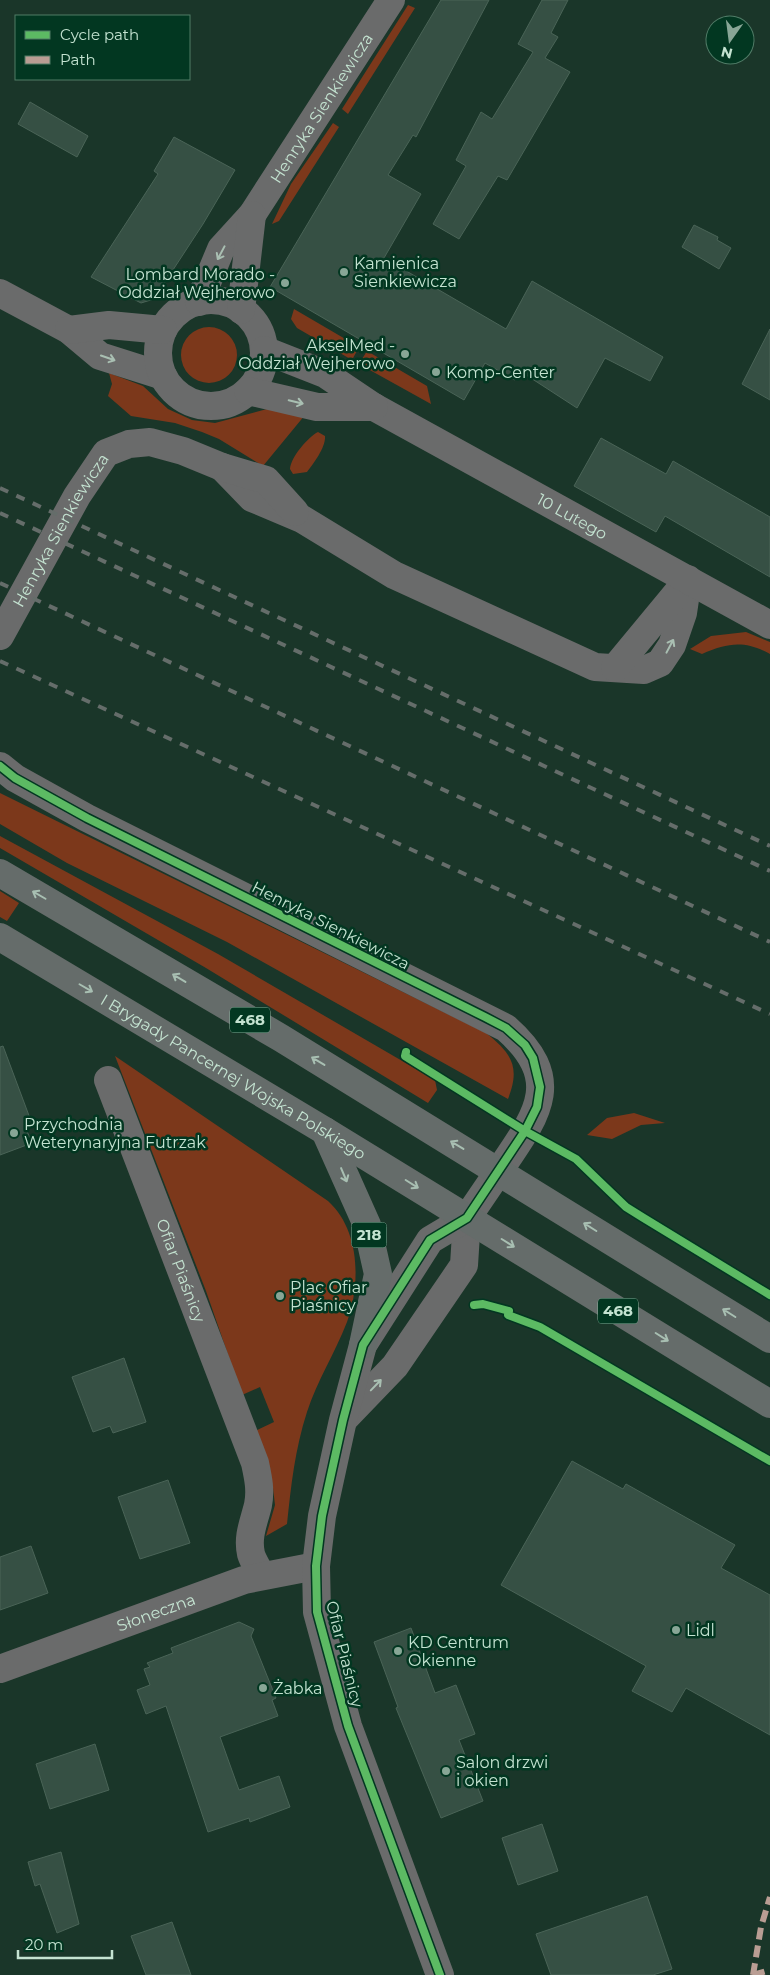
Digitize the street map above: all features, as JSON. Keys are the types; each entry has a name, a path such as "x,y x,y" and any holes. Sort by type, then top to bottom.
{"main road":[{"name":"468","path":"0,873 273,1033 770,1339"},
{"name":"I Brygady Pancernej Wojska Polskiego","path":"0,938 326,1130 770,1404"},
{"name":"218","path":"326,1130 367,1225 378,1274 363,1346"}],"street":[{"name":"Henryka Sienkiewicza","path":"199,302 221,249 252,216 391,0"},
{"name":"Henryka Sienkiewicza","path":"241,310 252,216"},
{"path":"0,293 69,330 100,356 163,376"},
{"path":"214,301 228,303 241,310 253,321 260,335 264,350 262,365 257,379 248,391 234,401 218,406 201,406 185,400 172,390 163,376 158,353 163,330 172,317 184,307 199,302 214,301"},
{"path":"69,330 109,325 163,330"},
{"name":"10 Lutego","path":"264,350 326,374 374,407 770,625"},
{"name":"10 Lutego","path":"248,391 317,407 374,407"},
{"name":"Henryka Sienkiewicza","path":"0,636 77,496 106,453 129,444 150,442 183,451 222,467 266,480 302,519 394,575 595,667 644,670 660,663 672,644 683,613 688,579"},
{"name":"Henryka Sienkiewicza","path":"0,766 15,778 87,818 506,1028 525,1045 533,1058 540,1087 540,1098 532,1120 499,1171"},
{"name":"Ofiar Piaśnicy","path":"108,1080 255,1463 259,1490 250,1534 252,1555 262,1575"},
{"path":"342,1420 396,1366 464,1264 467,1218 499,1171"},
{"name":"Ofiar Piaśnicy","path":"440,1975 348,1726 317,1612 316,1566 322,1516 342,1420 363,1346 430,1240 467,1218"},
{"name":"Słoneczna","path":"0,1669 262,1575 316,1566"}],"shaded area":[{"path":"408,5 415,8 348,114 342,109"},
{"path":"333,123 339,127 279,221 272,224 291,184"},
{"path":"294,309 359,347 352,360 297,328 291,319"},
{"path":"209,327 220,329 229,335 235,344 237,355 235,366 229,375 220,381 209,383 198,381 189,375 183,366 181,355 183,344 189,335 198,329"},
{"path":"367,351 427,386 431,404 359,364"},
{"path":"109,373 143,386 168,409 192,420 215,423 267,409 305,415 263,466 219,439 202,432 175,423 131,416 108,396 112,384"},
{"path":"318,432 325,436 324,445 319,455 307,472 293,474 290,469 293,459 310,438"},
{"path":"746,632 770,642 770,654 744,645 728,645 702,654 690,649 711,636"},
{"path":"0,793 486,1033 502,1047 511,1061 514,1078 508,1099 227,942 67,863 0,824"},
{"path":"0,836 218,954 435,1080 437,1090 428,1103 206,968 0,848"},
{"path":"0,891 19,903 7,921 0,917"},
{"name":"Plac Ofiar Piaśnicy","path":"115,1056 328,1201 339,1213 352,1242 356,1274 352,1307 311,1401 303,1426 294,1467 287,1524 266,1536 275,1505 273,1488 255,1431 274,1422 260,1387 242,1395 206,1291"},
{"path":"634,1113 665,1123 641,1125 612,1139 587,1135 607,1118"}],"building":[{"path":"441,0 489,0 416,137 413,135 388,175 421,194 384,258 506,329 532,281 663,357 650,381 605,358 577,408 520,371 515,380 485,363 464,400 270,287"},
{"path":"542,0 568,0 551,33 558,37 545,58 570,72 507,180 498,176 459,239 433,224 466,166 456,160 481,112 492,119 533,52 518,44"},
{"path":"30,102 88,136 77,157 18,124"},
{"path":"174,137 235,170 203,224 154,299 141,303 91,277 158,174 154,171"},
{"path":"694,225 718,237 717,240 731,248 719,269 682,247"},
{"path":"770,329 770,400 742,384"},
{"path":"601,438 666,474 673,461 770,517 770,577 665,516 656,532 574,486"},
{"path":"3,1046 31,1121 24,1124 32,1143 0,1155 0,1047"},
{"path":"124,1358 146,1422 113,1433 110,1426 93,1432 72,1377"},
{"name":"Lidl","path":"572,1461 623,1489 626,1484 735,1545 721,1568 770,1595 770,1735 686,1688 672,1712 632,1691 646,1666 501,1585"},
{"path":"168,1480 190,1543 140,1559 118,1497"},
{"path":"31,1546 48,1593 0,1610 0,1557"},
{"path":"239,1622 254,1629 251,1636 276,1698 272,1700 278,1716 220,1737 239,1790 279,1776 290,1807 250,1822 249,1818 208,1832 166,1706 146,1714 137,1690 150,1685 144,1669 150,1667 147,1663 173,1653 171,1648"},
{"name":"Salon drzwi i okien","path":"411,1628 435,1693 456,1685 475,1734 459,1740 483,1801 441,1818 396,1708 398,1707 374,1642"},
{"path":"95,1744 109,1790 50,1809 36,1764"},
{"path":"542,1824 558,1871 518,1885 502,1838"},
{"path":"61,1852 79,1924 57,1933 40,1884 35,1886 28,1862"},
{"path":"647,1896 672,1969 653,1975 551,1975 536,1934"},
{"path":"172,1922 191,1975 146,1975 131,1936"}],"railway":[{"path":"0,488 770,846"},
{"path":"0,513 770,871"},
{"path":"0,583 770,942"},
{"path":"0,661 770,1014"}],"marked path":[{"path":"753,1975 761,1927 770,1897"},
{"path":"753,1975 770,1970"}],"cycle path":[{"path":"0,766 15,778 87,818 506,1028 525,1045 533,1058 540,1087 537,1107 525,1131 467,1218 430,1240 363,1345 343,1420 322,1516 316,1566 317,1612 348,1726 440,1975"},
{"path":"406,1052 405,1056 525,1131 576,1159 626,1207 770,1295"},
{"path":"474,1305 483,1304 509,1311 508,1315 540,1327 770,1461"}],"place":[{"name":"Kamienica Sienkiewicza","path":"344,272"},
{"name":"Lombard Morado - Oddział Wejherowo","path":"285,283"},
{"name":"AkselMed - Oddział Wejherowo","path":"405,354"},
{"name":"Komp-Center","path":"436,372"},
{"name":"Przychodnia Weterynaryjna Futrzak","path":"14,1133"},
{"name":"Plac Ofiar Piaśnicy","path":"280,1296"},
{"name":"Lidl","path":"676,1630"},
{"name":"KD Centrum Okienne","path":"398,1651"},
{"name":"Żabka","path":"263,1688"},
{"name":"Salon drzwi i okien","path":"446,1771"}]}
